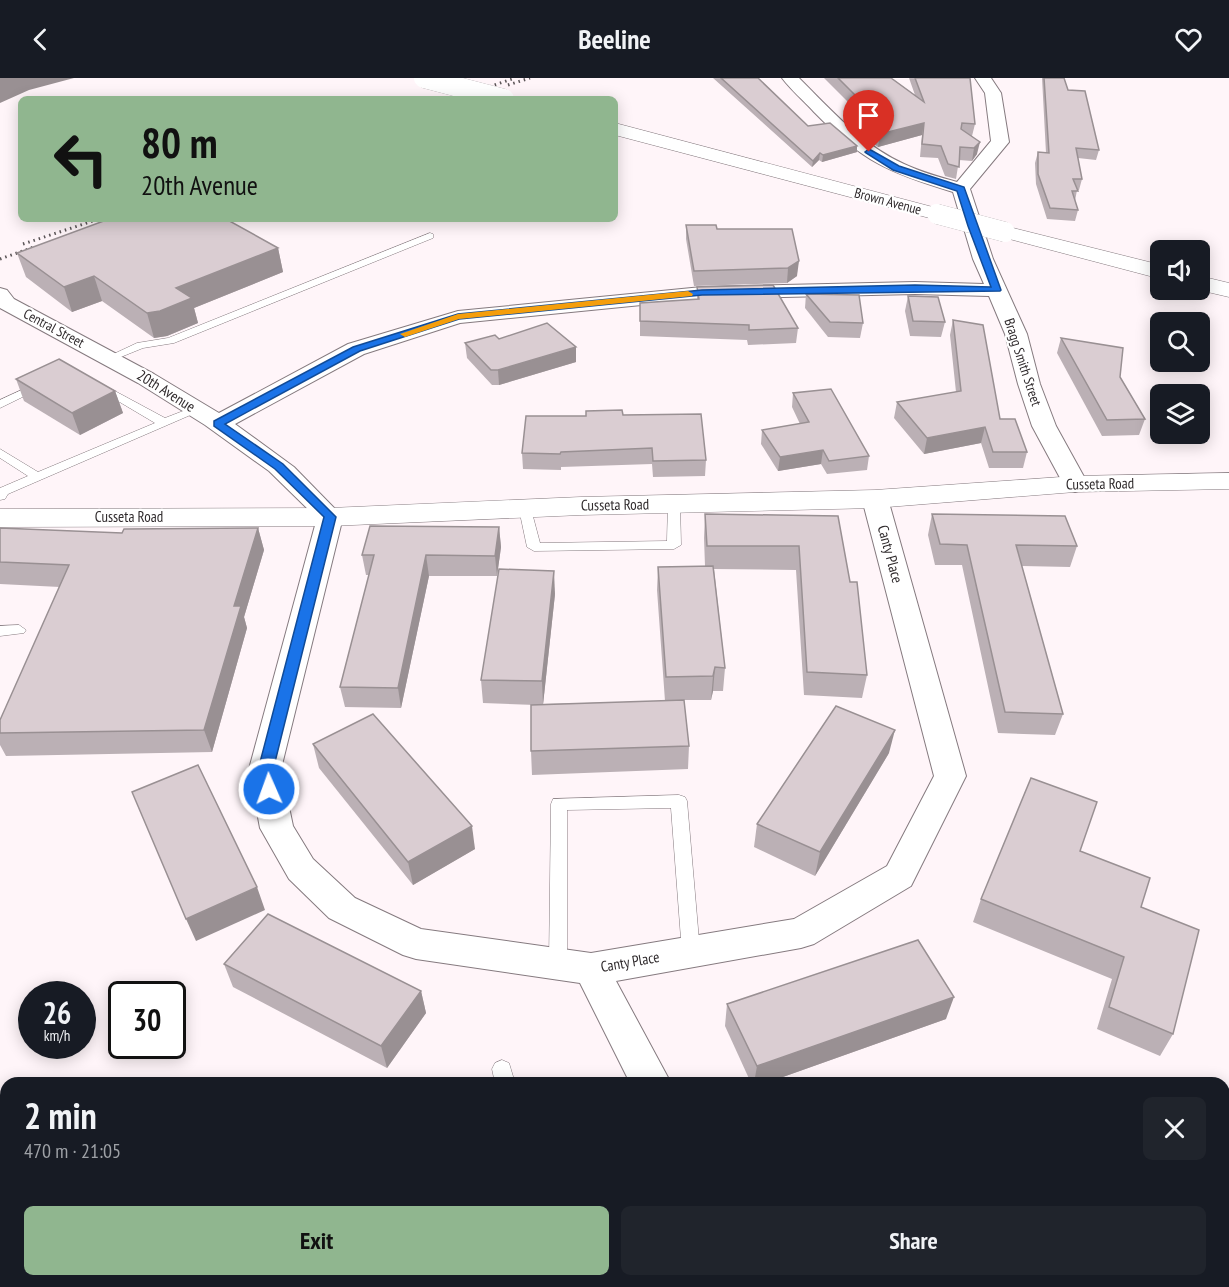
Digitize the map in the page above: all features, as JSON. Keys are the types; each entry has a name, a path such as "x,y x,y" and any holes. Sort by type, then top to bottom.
{"street":[{"path":"424,78 493,96"},
{"path":"790,78 840,128 869,152 896,168 961,189 1000,142 993,93 983,78"},
{"name":"Brown Avenue","path":"618,130 1150,269"},
{"name":"Bragg Smith Street","path":"961,189 980,249 1016,334 1029,384 1044,426 1075,484"},
{"path":"1210,285 1229,290"},
{"path":"218,424 356,349 458,316 702,293 915,288 996,290"},
{"name":"Central Street","path":"0,294 7,303 111,358"},
{"name":"20th Avenue","path":"111,358 218,424 279,466 330,517"},
{"name":"Cusseta Road","path":"0,518 330,517 525,508 875,498 1075,484 1229,481"},
{"name":"Canty Place","path":"330,517 265,770 277,828 301,868 342,908 416,944 574,967 691,952 801,933 899,876 950,776 875,498"},
{"path":"574,967 647,1077"}],"lane":[{"path":"111,358 141,345 170,341 430,236"},
{"path":"0,404 50,379"},
{"path":"91,381 164,423"},
{"path":"0,496 3,491 196,411"},
{"path":"0,453 37,477"},
{"path":"525,508 534,547 674,545 674,503"},
{"path":"0,631 19,630"},
{"path":"574,967 559,804 680,801 691,952"}],"building":[{"path":"721,78 758,78 808,126 830,123 857,146 823,155 820,153 813,161"},
{"path":"838,78 891,78 924,102 915,78 970,78 975,124 962,123 961,129 980,142 974,148 960,147 959,167 948,164 941,146 922,144 924,123 880,134 854,115 872,112"},
{"path":"1044,78 1064,78 1068,90 1085,91 1099,150 1076,148 1082,179 1073,179 1078,191 1072,191 1078,210 1050,208 1038,174 1038,152 1049,153"},
{"path":"101,222 231,222 278,248 176,288 192,298 160,311 147,313 94,276 64,287 17,253"},
{"path":"686,225 716,225 717,229 792,229 799,261 788,268 694,271"},
{"path":"773,285 798,328 749,330 749,325 640,321 640,303 699,299 697,287"},
{"path":"806,294 859,295 863,323 830,322"},
{"path":"908,296 938,297 945,322 913,321"},
{"path":"953,320 983,325 1000,419 1015,419 1027,452 993,452 985,427 927,438 897,402 961,391"},
{"path":"547,323 576,347 498,370 491,370 465,343 495,335 499,339"},
{"path":"1061,338 1123,348 1120,377 1145,419 1107,420"},
{"path":"59,359 115,391 72,413 16,379"},
{"path":"831,389 869,456 829,461 823,450 780,457 762,430 809,422 793,393"},
{"path":"622,410 623,415 701,414 706,460 653,461 652,448 561,452 560,454 522,453 526,416 586,416 586,411"},
{"path":"705,514 838,516 850,582 857,582 867,675 807,672 799,546 707,546"},
{"path":"932,514 1065,516 1077,546 1016,545 1063,714 1005,712 967,545 940,544"},
{"path":"370,526 499,527 495,556 426,555 398,688 340,687 374,555 362,555"},
{"path":"0,528 122,533 124,529 258,528 234,606 241,606 204,730 0,733 0,720 69,565 0,562"},
{"path":"713,566 725,668 715,667 713,676 666,677 658,567"},
{"path":"499,569 554,571 542,681 481,680"},
{"path":"684,700 689,746 531,751 531,705"},
{"path":"836,706 895,730 820,852 757,824"},
{"path":"373,714 472,826 408,862 313,744"},
{"path":"198,765 257,887 186,919 132,792"},
{"path":"1031,778 1097,802 1080,851 1150,878 1141,907 1199,930 1173,1034 1109,1007 1124,957 981,899"},
{"path":"268,914 421,991 381,1046 224,964"},
{"path":"918,940 954,997 757,1066 727,1004"}],"railway":[{"path":"462,96 515,78"},
{"path":"508,85 530,78"},
{"path":"23,244 90,222"},
{"path":"0,259 34,247"}],"slow traffic":[{"path":"405,334 458,316 688,294"}],"route":[{"path":"269,789 265,770 330,517 279,466 218,424 356,349 458,316 702,293 915,288 996,290 966,210 961,189 896,168 869,152"}]}
